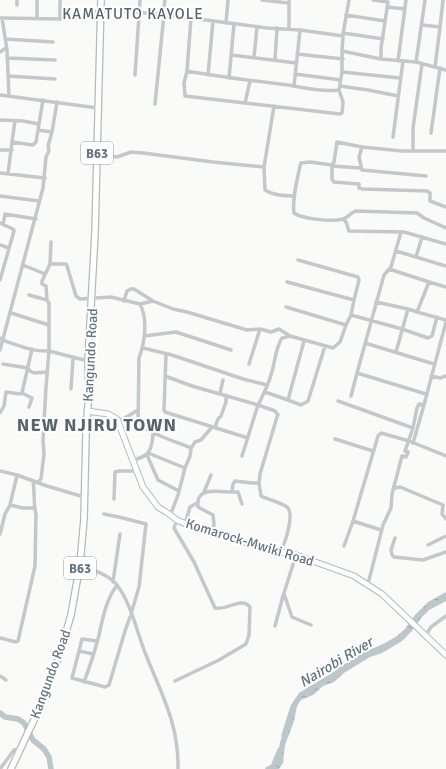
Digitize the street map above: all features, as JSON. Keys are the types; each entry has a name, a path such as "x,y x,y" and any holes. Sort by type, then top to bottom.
{"highway":[{"name":"Kangundo Road","path":"11,769 47,690 60,654 73,608 80,564 84,519 89,389 88,361 92,299 101,0"}],"main road":[{"path":"87,411 108,414 115,418 118,422"},
{"name":"Komarock-Mwiki Road","path":"118,422 143,487 158,507 170,516 195,528 280,552 296,555 347,573 368,584 382,594 446,655"}],"street":[{"path":"37,0 38,19"},
{"path":"60,0 60,19"},
{"path":"135,75 140,0"},
{"path":"155,104 165,0"},
{"path":"226,23 228,0"},
{"path":"262,0 288,1 289,29"},
{"path":"191,18 187,71 184,83 185,96 340,114 342,113 343,107 340,88 343,59 343,35 349,0"},
{"path":"373,0 405,9"},
{"path":"398,61 406,0"},
{"path":"416,62 425,0"},
{"path":"435,67 443,0"},
{"path":"381,59 381,48 388,3"},
{"path":"9,96 6,48 1,18 60,19 80,17 101,10 139,12 257,27 383,39"},
{"path":"346,15 385,21"},
{"path":"208,75 213,21"},
{"path":"229,78 234,24"},
{"path":"422,25 440,27"},
{"path":"254,57 257,27"},
{"path":"275,60 277,28"},
{"path":"294,86 294,74 300,30"},
{"path":"5,39 52,42"},
{"path":"0,52 6,48"},
{"path":"342,51 381,59 416,62 446,70"},
{"path":"297,54 343,59"},
{"path":"231,55 296,63"},
{"path":"7,58 55,60"},
{"path":"393,136 403,61"},
{"path":"413,150 413,128 422,64"},
{"path":"431,132 440,68"},
{"path":"187,71 250,81 324,90 340,88 368,90 398,96"},
{"path":"342,72 400,78"},
{"path":"294,74 341,80"},
{"path":"8,76 55,79"},
{"path":"245,103 250,81"},
{"path":"0,95 98,108"},
{"path":"12,142 35,144 42,100"},
{"path":"0,350 1,339 11,314 36,219 45,178 46,157 49,150 48,146 57,102"},
{"path":"274,106 264,167 265,190 268,192 294,196"},
{"path":"0,120 39,124"},
{"path":"8,174 16,121"},
{"path":"38,130 52,132"},
{"path":"446,151 402,151 362,147 337,142 334,162 332,165 332,180 334,182 359,184 359,188 363,189 427,191 430,193 430,201 446,207"},
{"path":"361,168 359,157 362,147"},
{"path":"0,150 12,150"},
{"path":"97,154 117,157 131,152 264,167"},
{"path":"426,176 364,170 361,168 310,162 302,163 300,166 294,196 294,213 297,215 331,221 343,219 356,210 417,213 424,218 446,228"},
{"path":"0,173 45,178"},
{"path":"0,196 39,202"},
{"path":"0,213 36,219"},
{"path":"0,280 2,268 14,234 14,230 2,224 5,214"},
{"path":"343,219 346,222 349,231 401,232 446,244"},
{"path":"351,396 384,275 389,269 401,232"},
{"path":"416,257 422,237"},
{"path":"38,482 42,479 44,458 42,441 49,351 50,303 47,300 46,286 42,284 50,264 52,242"},
{"path":"0,245 9,248"},
{"path":"396,251 446,266"},
{"path":"124,301 127,291 134,289 153,301 173,309 247,330 260,329 271,332 279,329 290,336 304,341 333,348 338,345 351,315 359,280 358,277 298,260"},
{"path":"50,264 66,264 76,296 80,299 111,297 140,304 153,301"},
{"path":"23,265 45,274"},
{"path":"389,269 446,287"},
{"path":"287,282 354,300"},
{"path":"417,312 429,282"},
{"path":"29,295 47,300"},
{"path":"376,302 408,309 446,321 414,443"},
{"path":"140,304 144,315 144,336 139,358 138,424 153,433 191,448"},
{"path":"286,307 346,325"},
{"path":"396,352 408,309"},
{"path":"11,314 49,325"},
{"path":"351,315 428,338 432,336 437,317"},
{"path":"249,364 260,329"},
{"path":"144,336 176,332 231,350"},
{"path":"242,456 258,405 271,377 280,341 282,338 290,336"},
{"path":"1,339 43,352 49,351 88,361"},
{"path":"288,400 304,341"},
{"path":"365,343 434,364"},
{"path":"265,392 302,405 308,401 325,346"},
{"path":"142,348 267,385"},
{"path":"22,393 32,349"},
{"path":"166,354 164,410 248,438"},
{"path":"71,389 73,358"},
{"path":"4,364 28,368 30,372 47,372"},
{"path":"357,373 426,394"},
{"path":"165,376 192,386 258,405 275,411 278,415 260,474 259,482 261,496 287,507 290,513 288,531 280,552"},
{"path":"431,376 440,378 446,376"},
{"path":"220,393 223,380"},
{"path":"0,413 4,406 6,392 22,393 37,399"},
{"path":"170,516 190,456 191,448 195,442 201,440 221,416 226,402 226,395"},
{"path":"29,407 32,398"},
{"path":"338,401 413,428"},
{"path":"368,584 381,530 391,508 392,494 395,488 402,456 406,458 408,452 405,451 413,428 418,405 424,405"},
{"path":"118,422 138,410"},
{"path":"132,460 144,458 148,454 153,433"},
{"path":"344,546 353,521 373,451 378,436 381,433 409,441 446,456"},
{"path":"335,439 373,451"},
{"path":"148,454 185,468"},
{"path":"148,454 158,480 179,491"},
{"path":"114,499 115,472 119,470 136,471"},
{"path":"0,471 17,475 84,497"},
{"path":"0,534 5,514 10,505 17,475"},
{"path":"185,524 190,507 197,503 204,492 211,475"},
{"path":"0,638 16,642 19,638 35,566 36,519 33,481"},
{"path":"232,492 235,481 252,483 259,482"},
{"path":"395,488 400,487 443,505 442,514 446,519"},
{"path":"204,492 238,492 242,504"},
{"path":"197,503 198,508 213,515 214,524 212,533"},
{"path":"10,505 24,508 34,508"},
{"path":"97,641 82,639 72,678 105,687 109,686 125,631 132,615 139,587 146,524 104,514"},
{"path":"175,681 220,660 246,644 249,635 250,607 247,603 240,603 220,609 215,608 194,562 174,528 177,520"},
{"path":"353,521 381,530"},
{"path":"113,582 120,534"},
{"path":"428,545 446,536"},
{"path":"395,538 391,550 392,555 394,556 423,560 446,552"},
{"path":"275,626 296,555"},
{"path":"80,564 102,574 113,582 132,615 146,656 172,719 176,735 177,769"},
{"path":"84,682 97,641 106,605 116,586"},
{"path":"284,592 292,617 310,625"},
{"path":"426,635 431,627 446,616"},
{"path":"79,651 93,654"},
{"path":"0,676 6,680"},
{"path":"0,769 14,750 21,749"}],"water":[{"path":"446,592 446,601 429,610 402,641 382,653 370,657 344,673 334,682 323,686 313,695 298,701 294,721 285,745 283,763 279,769 265,769 277,763 280,742 293,715 299,693 335,671 359,652 365,652 397,636 428,602"}],"waterway":[{"name":"Nairobi River","path":"284,736 293,707 299,698"},
{"path":"0,713 5,717 18,719 24,723 33,740 44,749 49,757 51,769"},
{"name":"Nairobi River","path":"268,769 273,767 280,750"}],"district":[{"name":"KAMATUTO KAYOLE","path":"133,14"},
{"name":"NEW NJIRU TOWN","path":"97,425"}]}
